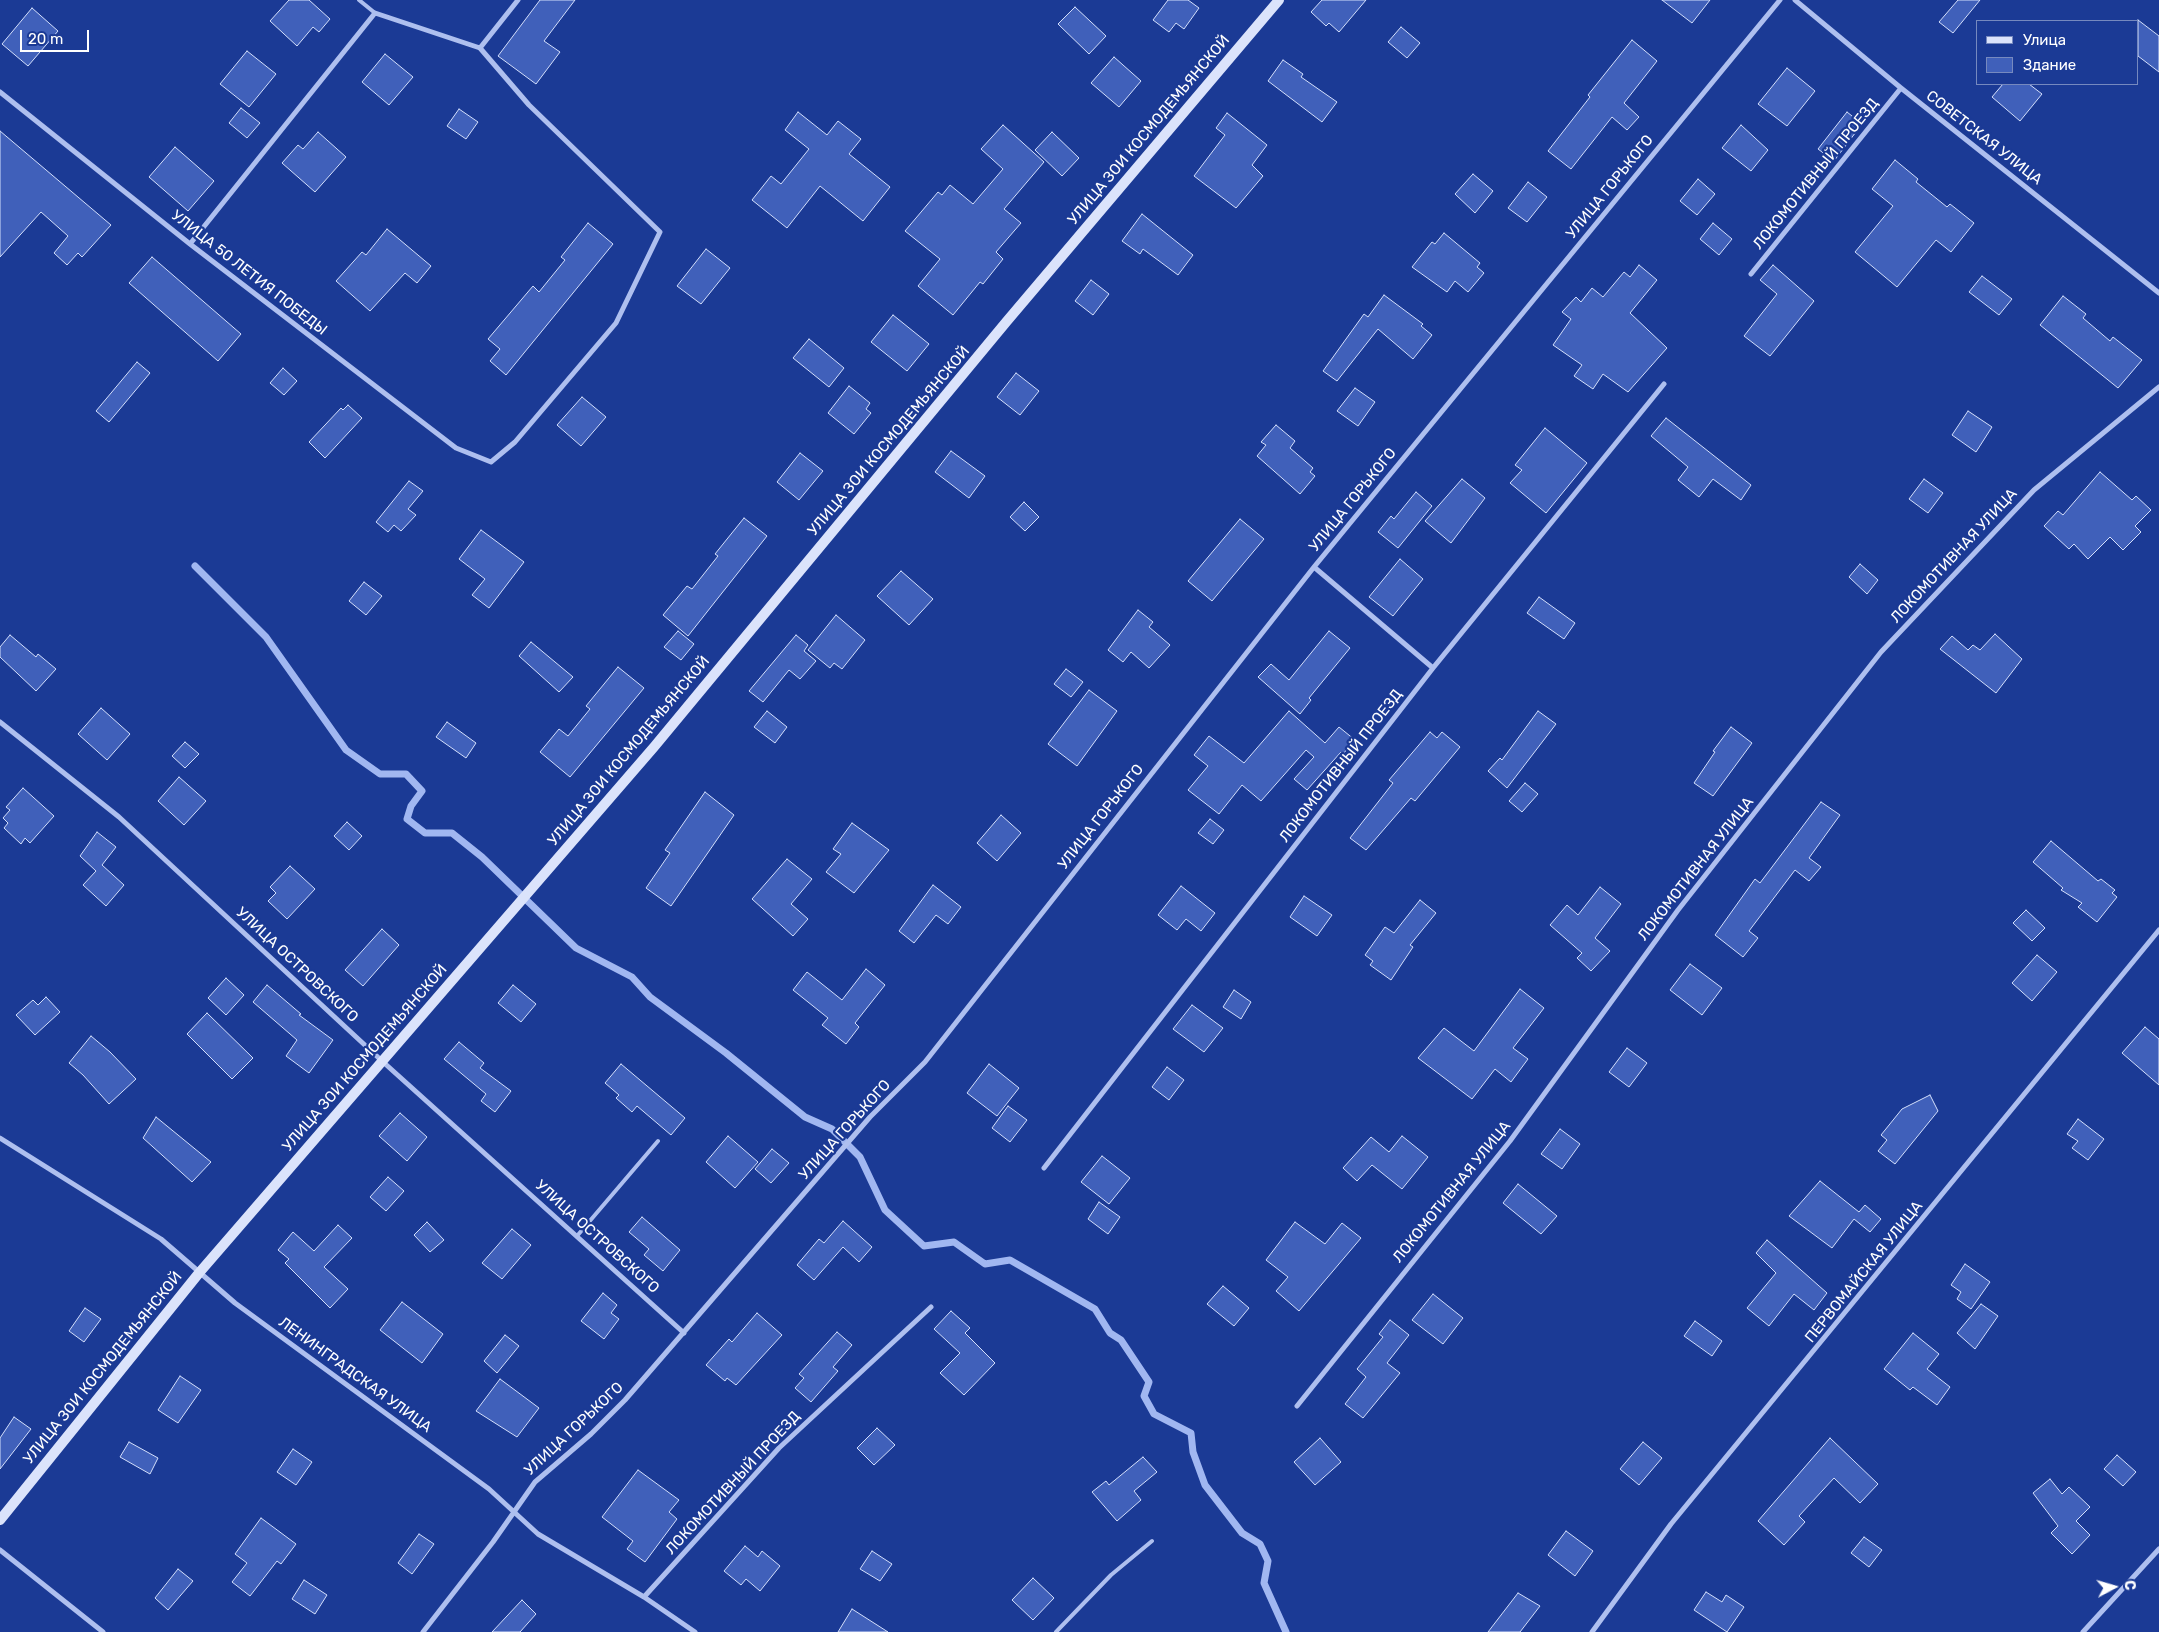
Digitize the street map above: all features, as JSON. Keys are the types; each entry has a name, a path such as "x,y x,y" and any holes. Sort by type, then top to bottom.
{"street":[{"path":"190,244 375,14 480,48 518,0"},
{"name":"УЛИЦА ЗОИ КОСМОДЕМЬЯНСКОЙ","path":"0,1520 199,1273 654,747 1007,321 1279,0"},
{"name":"УЛИЦА ГОРЬКОГО","path":"423,1632 493,1542 512,1511 535,1482 591,1434 625,1400 870,1117 925,1062 1314,567 1780,0"},
{"name":"СОВЕТСКАЯ УЛИЦА","path":"1795,0 1901,88 2159,293"},
{"name":"УЛИЦА 50 ЛЕТИЯ ПОБЕДЫ","path":"0,92 190,244 456,448 491,462 515,442 616,323 660,232 528,105 480,48"},
{"name":"ЛОКОМОТИВНЫЙ ПРОЕЗД","path":"1750,274 1901,88"},
{"name":"ЛОКОМОТИВНЫЙ ПРОЕЗД","path":"1044,1168 1433,668 1664,384"},
{"name":"ЛОКОМОТИВНАЯ УЛИЦА","path":"1297,1406 1510,1141 1678,910 1881,652 2034,490 2159,387"},
{"path":"1314,567 1433,668"},
{"name":"УЛИЦА ОСТРОВСКОГО","path":"0,722 119,817 382,1061 684,1333"},
{"name":"ПЕРВОМАЙСКАЯ УЛИЦА","path":"1592,1632 1672,1524 2159,930"},
{"name":"ЛЕНИНГРАДСКАЯ УЛИЦА","path":"0,1138 161,1239 236,1303 489,1488 538,1534 644,1597 695,1632"},
{"name":"ЛОКОМОТИВНЫЙ ПРОЕЗД","path":"644,1597 779,1448 931,1307"},
{"path":"2083,1632 2159,1549"},
{"path":"0,1550 103,1632"}],"lane":[{"path":"359,0 375,14"},
{"path":"577,1236 658,1141"},
{"path":"1056,1632 1111,1575 1152,1541"}],"building":[{"path":"289,0 309,0 330,19 319,32 313,27 297,46 270,21"},
{"path":"540,0 575,0 544,41 560,52 536,84 498,56"},
{"path":"1168,0 1188,0 1199,8 1184,29 1176,23 1169,32 1153,20"},
{"path":"1322,0 1366,0 1339,32 1329,23 1326,26 1311,12"},
{"path":"1662,0 1710,0 1692,23"},
{"path":"1958,0 1980,0 1953,33 1939,22"},
{"path":"1075,7 1106,36 1089,54 1058,24"},
{"path":"32,8 58,31 28,66 2,44"},
{"path":"2139,21 2159,36 2159,72 2139,57"},
{"path":"1401,27 1420,43 1407,58 1388,42"},
{"path":"1632,40 1657,61 1624,103 1639,117 1627,130 1612,117 1571,169 1548,151 1590,97 1588,95"},
{"path":"247,51 276,74 249,107 220,84"},
{"path":"385,54 413,77 389,105 362,82"},
{"path":"1114,57 1141,81 1119,107 1091,83"},
{"path":"1283,60 1303,74 1301,77 1337,102 1322,122 1268,81"},
{"path":"1787,68 1815,91 1787,126 1758,104"},
{"path":"2002,85 2030,85 2042,94 2020,121 1992,97"},
{"path":"241,108 260,123 247,138 229,123"},
{"path":"459,109 478,122 466,139 447,126"},
{"path":"798,112 827,135 838,121 861,139 849,154 890,187 863,221 820,186 787,228 752,200 771,176 781,184 809,149 785,130"},
{"path":"1847,112 1862,124 1834,161 1818,149"},
{"path":"1227,113 1267,145 1252,165 1263,176 1236,208 1194,176 1225,135 1216,128"},
{"path":"1003,125 1044,162 1004,209 1021,223 996,252 1003,259 983,284 980,282 953,315 918,286 940,259 905,231 938,192 942,195 950,185 973,204 1003,169 981,149"},
{"path":"1741,125 1768,150 1751,171 1722,148"},
{"path":"0,131 111,225 82,257 78,253 67,265 54,253 68,236 41,212 0,257"},
{"path":"318,132 346,157 315,192 282,163 298,145 303,149"},
{"path":"1052,132 1079,158 1062,176 1035,150"},
{"path":"175,147 214,181 188,211 149,177"},
{"path":"1895,160 1918,179 1916,182 1947,207 1950,204 1974,223 1951,252 1936,240 1897,287 1855,252 1893,206 1872,189"},
{"path":"1473,174 1493,191 1475,213 1455,194"},
{"path":"1698,179 1715,194 1697,215 1680,201"},
{"path":"1528,182 1547,197 1527,222 1508,208"},
{"path":"1142,214 1193,255 1178,275 1143,249 1140,254 1122,241"},
{"path":"588,223 613,244 506,375 490,361 500,349 488,339 533,286 539,292 565,260 561,257"},
{"path":"1713,223 1732,239 1719,255 1700,239"},
{"path":"387,229 431,266 417,283 405,273 370,311 336,281 362,252 366,255"},
{"path":"1444,233 1480,263 1477,267 1484,273 1468,292 1455,281 1447,292 1412,267 1432,242 1435,244"},
{"path":"706,249 730,268 701,304 677,286"},
{"path":"152,257 241,334 218,361 129,283"},
{"path":"1639,265 1657,280 1630,313 1667,348 1628,392 1603,374 1593,389 1574,376 1582,365 1553,345 1571,319 1562,312 1576,297 1581,302 1592,288 1603,297 1624,272 1630,277"},
{"path":"1773,265 1814,301 1770,356 1744,336 1777,294 1760,280"},
{"path":"1982,276 2012,299 1999,315 1969,292"},
{"path":"1091,280 1109,294 1093,315 1075,301"},
{"path":"1384,295 1423,324 1421,326 1432,335 1413,359 1378,329 1337,381 1323,371 1364,314 1368,317"},
{"path":"2063,296 2086,314 2083,318 2110,341 2113,337 2142,360 2118,388 2040,325"},
{"path":"893,315 929,344 907,371 871,342"},
{"path":"809,339 844,368 829,387 793,358"},
{"path":"137,362 150,373 109,422 96,411"},
{"path":"283,368 297,381 284,395 270,383"},
{"path":"1016,373 1039,391 1020,415 997,397"},
{"path":"849,386 870,403 866,409 871,413 854,434 828,413"},
{"path":"1355,388 1375,402 1358,426 1337,411"},
{"path":"582,397 606,417 581,446 557,425"},
{"path":"348,405 362,418 325,458 309,442 341,408 343,410"},
{"path":"1968,411 1992,427 1976,452 1952,435"},
{"path":"1666,418 1751,485 1741,500 1713,479 1699,497 1678,480 1688,467 1651,436"},
{"path":"1276,425 1295,441 1290,448 1313,468 1310,472 1315,476 1300,494 1257,456 1266,445 1261,442"},
{"path":"1545,428 1587,463 1546,513 1510,483 1522,470 1515,465"},
{"path":"951,451 985,476 969,498 935,472"},
{"path":"800,453 823,471 799,500 777,482"},
{"path":"2100,472 2132,500 2136,496 2151,510 2135,526 2141,532 2123,550 2110,537 2088,559 2074,544 2069,549 2044,526 2058,511 2063,515"},
{"path":"1462,479 1485,498 1451,543 1425,521"},
{"path":"1924,479 1943,493 1928,513 1909,499"},
{"path":"409,481 423,491 408,509 416,515 401,531 394,525 388,532 376,522"},
{"path":"1416,492 1432,506 1398,548 1378,532 1391,516 1394,519"},
{"path":"1024,502 1039,517 1025,531 1010,517"},
{"path":"744,518 767,536 688,636 663,615 687,586 692,589 718,556 715,554"},
{"path":"1240,519 1264,539 1212,601 1188,581"},
{"path":"481,530 524,562 489,608 472,595 485,579 459,559"},
{"path":"1400,559 1423,579 1393,616 1369,597"},
{"path":"1860,564 1878,580 1867,594 1849,577"},
{"path":"901,571 933,599 909,625 877,596"},
{"path":"364,582 382,596 366,615 349,601"},
{"path":"1539,597 1575,623 1564,639 1527,613"},
{"path":"1138,610 1153,622 1149,627 1170,645 1149,668 1131,652 1123,662 1108,650"},
{"path":"836,615 865,640 842,669 834,663 830,668 808,650"},
{"path":"678,631 694,644 681,660 664,647"},
{"path":"1329,631 1350,648 1309,698 1311,700 1300,714 1258,677 1271,664 1289,680"},
{"path":"1995,634 2022,659 1996,693 1940,649 1952,636 1968,650 1973,645 1980,650"},
{"path":"10,635 36,657 38,654 56,669 36,691 0,657 0,647"},
{"path":"796,635 808,645 804,651 816,661 800,679 789,670 763,702 749,691"},
{"path":"531,642 573,677 559,692 519,656"},
{"path":"618,667 644,688 570,777 540,752 559,729 568,736 590,709 586,706"},
{"path":"1066,669 1083,682 1071,697 1054,684"},
{"path":"1089,690 1117,711 1077,766 1048,744"},
{"path":"101,708 130,734 107,760 78,734"},
{"path":"767,711 787,727 775,743 754,727"},
{"path":"1289,711 1325,743 1339,727 1355,740 1343,754 1341,752 1307,790 1294,779 1314,757 1306,750 1261,801 1242,785 1219,814 1188,790 1208,766 1194,755 1209,736 1244,763"},
{"path":"1538,711 1556,724 1507,788 1488,771 1500,758 1502,760"},
{"path":"447,722 476,743 466,758 436,737"},
{"path":"1731,727 1752,743 1713,796 1694,783 1715,752 1713,751"},
{"path":"1430,732 1437,738 1442,732 1460,747 1415,801 1411,798 1366,850 1350,838 1393,783 1389,780"},
{"path":"185,742 199,754 185,768 172,756"},
{"path":"179,777 206,801 184,825 158,801"},
{"path":"1525,783 1538,794 1522,812 1509,801"},
{"path":"23,788 54,816 30,843 25,838 21,844 4,828 8,823 3,818 10,810 6,807"},
{"path":"705,792 734,815 671,906 646,888 670,853 665,850"},
{"path":"1821,802 1840,815 1809,858 1821,867 1809,881 1795,870 1749,931 1758,938 1743,957 1715,935 1755,879 1760,883"},
{"path":"1001,815 1021,833 997,861 977,843"},
{"path":"1210,819 1224,830 1213,844 1198,833"},
{"path":"347,822 362,836 349,850 334,836"},
{"path":"852,823 889,850 854,893 826,872 841,854 833,849"},
{"path":"97,832 116,847 102,865 124,885 106,906 83,885 96,871 80,856"},
{"path":"2051,841 2098,881 2101,879 2115,890 2112,893 2117,897 2097,922 2078,907 2082,903 2061,890 2063,888 2033,862"},
{"path":"787,859 812,879 791,904 808,919 793,936 752,899"},
{"path":"290,866 315,889 287,919 268,901 276,893 270,887"},
{"path":"933,885 961,907 948,924 936,915 914,943 899,931"},
{"path":"1181,886 1215,913 1201,931 1186,919 1177,930 1158,915"},
{"path":"1600,887 1621,904 1595,938 1610,951 1591,971 1577,958 1582,953 1550,925 1567,905 1578,915"},
{"path":"1304,896 1332,915 1317,936 1290,917"},
{"path":"1420,900 1436,913 1410,945 1413,947 1391,980 1370,965 1373,961 1365,955 1385,927 1394,933"},
{"path":"2026,910 2045,928 2032,941 2013,923"},
{"path":"382,929 399,945 363,986 345,970"},
{"path":"2037,955 2057,972 2032,1001 2012,983"},
{"path":"1690,964 1722,988 1702,1015 1670,990"},
{"path":"866,969 885,985 855,1023 859,1027 846,1044 822,1025 828,1018 793,990 807,972 842,1000"},
{"path":"226,978 244,995 226,1015 208,998"},
{"path":"267,985 301,1014 299,1015 333,1040 309,1073 286,1056 297,1040 253,1002"},
{"path":"513,985 536,1004 521,1022 498,1003"},
{"path":"1520,989 1544,1008 1513,1048 1528,1059 1511,1082 1495,1069 1472,1099 1418,1058 1444,1028 1474,1051"},
{"path":"1234,990 1251,1002 1241,1019 1223,1007"},
{"path":"46,997 60,1012 35,1035 16,1015 33,1000 38,1005"},
{"path":"1192,1005 1223,1028 1204,1052 1173,1029"},
{"path":"207,1013 253,1058 232,1079 187,1034"},
{"path":"2145,1027 2159,1039 2159,1085 2122,1053"},
{"path":"91,1036 110,1052 136,1079 109,1104 83,1075 69,1063"},
{"path":"459,1042 484,1063 480,1068 511,1091 495,1112 481,1101 486,1094 444,1059"},
{"path":"1627,1048 1647,1063 1629,1087 1609,1072"},
{"path":"621,1064 685,1118 671,1135 637,1106 632,1112 616,1098 619,1095 605,1083"},
{"path":"989,1064 1019,1088 997,1116 967,1093"},
{"path":"1167,1067 1184,1080 1169,1100 1152,1087"},
{"path":"1930,1095 1938,1111 1895,1164 1878,1151 1887,1140 1881,1135 1902,1109"},
{"path":"1008,1106 1027,1120 1010,1142 992,1128"},
{"path":"400,1113 427,1137 407,1161 379,1136"},
{"path":"156,1117 211,1162 192,1182 143,1138"},
{"path":"2078,1119 2104,1139 2088,1160 2072,1148 2078,1141 2067,1134"},
{"path":"1560,1129 1580,1144 1562,1169 1541,1154"},
{"path":"728,1136 758,1162 735,1188 706,1162"},
{"path":"1402,1136 1428,1157 1402,1189 1372,1165 1357,1181 1343,1168 1371,1137 1389,1152"},
{"path":"772,1149 789,1163 771,1183 755,1169"},
{"path":"1102,1156 1130,1178 1109,1204 1081,1182"},
{"path":"388,1177 404,1191 386,1211 370,1197"},
{"path":"1820,1181 1859,1212 1865,1205 1881,1219 1870,1232 1854,1219 1832,1248 1789,1216"},
{"path":"1518,1184 1557,1216 1541,1234 1503,1203"},
{"path":"1099,1202 1120,1217 1108,1234 1088,1219"},
{"path":"642,1217 680,1250 663,1271 644,1255 649,1249 629,1232"},
{"path":"843,1221 872,1247 859,1262 843,1247 814,1280 797,1265 819,1239 824,1243"},
{"path":"427,1222 444,1240 430,1252 414,1235"},
{"path":"1295,1222 1325,1244 1342,1223 1361,1238 1299,1311 1276,1291 1288,1277 1266,1260"},
{"path":"338,1225 352,1238 324,1267 348,1289 330,1308 285,1263 289,1259 278,1250 293,1232 314,1251"},
{"path":"512,1229 531,1245 502,1279 482,1263"},
{"path":"1767,1240 1827,1293 1814,1310 1794,1294 1769,1326 1747,1308 1776,1273 1756,1253"},
{"path":"1965,1264 1990,1282 1971,1309 1957,1299 1961,1292 1951,1285"},
{"path":"1223,1286 1249,1308 1234,1326 1207,1304"},
{"path":"603,1293 617,1305 611,1313 619,1319 604,1339 581,1321"},
{"path":"1433,1294 1463,1318 1443,1344 1412,1320"},
{"path":"402,1302 443,1334 422,1363 380,1330"},
{"path":"1981,1304 1998,1316 1975,1349 1957,1333"},
{"path":"85,1308 101,1319 84,1342 69,1331"},
{"path":"951,1311 970,1328 965,1333 995,1363 964,1395 940,1373 960,1353 934,1329"},
{"path":"757,1313 782,1335 736,1385 727,1378 725,1381 706,1365 729,1339 732,1342"},
{"path":"1390,1320 1409,1335 1387,1363 1400,1373 1363,1418 1345,1404 1366,1377 1357,1369 1383,1337 1379,1334"},
{"path":"1695,1321 1722,1341 1712,1356 1684,1336"},
{"path":"837,1332 852,1345 833,1367 838,1371 811,1402 795,1388 804,1378 799,1374"},
{"path":"1913,1333 1939,1354 1927,1369 1950,1387 1937,1405 1913,1387 1910,1390 1884,1369"},
{"path":"505,1335 519,1346 497,1373 484,1361"},
{"path":"180,1376 201,1390 178,1423 158,1410"},
{"path":"500,1379 539,1408 517,1437 476,1411"},
{"path":"14,1417 31,1429 0,1469 0,1438"},
{"path":"877,1428 895,1445 874,1465 857,1448"},
{"path":"1320,1438 1341,1462 1315,1485 1294,1462"},
{"path":"1830,1438 1878,1484 1860,1503 1834,1478 1799,1516 1805,1522 1784,1545 1758,1521"},
{"path":"129,1442 158,1458 150,1474 120,1457"},
{"path":"1643,1442 1662,1458 1639,1485 1620,1469"},
{"path":"293,1449 312,1462 296,1485 277,1472"},
{"path":"2117,1455 2136,1472 2123,1486 2104,1469"},
{"path":"1143,1457 1157,1472 1134,1491 1141,1500 1117,1521 1092,1492 1106,1481 1109,1485"},
{"path":"638,1470 679,1500 669,1512 677,1519 645,1562 627,1549 633,1541 602,1517"},
{"path":"2050,1479 2062,1494 2069,1487 2090,1507 2076,1521 2090,1535 2072,1554 2051,1533 2058,1526 2033,1493"},
{"path":"261,1518 296,1544 281,1564 277,1561 250,1596 232,1582 247,1563 235,1554"},
{"path":"1566,1531 1593,1551 1575,1576 1548,1555"},
{"path":"419,1534 434,1544 412,1574 398,1563"},
{"path":"1864,1537 1882,1550 1869,1567 1851,1553"},
{"path":"745,1546 758,1557 762,1551 780,1566 760,1591 746,1579 741,1585 724,1571"},
{"path":"872,1551 892,1564 880,1581 860,1569"},
{"path":"178,1569 193,1581 168,1610 155,1598"},
{"path":"1033,1578 1054,1598 1033,1620 1012,1600"},
{"path":"304,1580 327,1595 315,1614 292,1599"},
{"path":"1706,1592 1722,1602 1726,1595 1744,1607 1727,1632 1694,1610"},
{"path":"1518,1593 1540,1606 1520,1632 1488,1632"},
{"path":"522,1600 536,1614 520,1632 492,1632"},
{"path":"852,1609 888,1632 838,1632"}],"waterway":[{"path":"195,566 266,637 346,750 380,774 406,774 422,791 411,806 407,819 425,833 452,833 482,857 576,948 632,977 650,997 726,1053 805,1117 832,1129 860,1157 885,1210 924,1246 954,1242 985,1264 1010,1260 1095,1309 1110,1333 1121,1340 1149,1382 1144,1396 1154,1414 1191,1433 1193,1452 1205,1485 1242,1533 1260,1544 1268,1561 1264,1583 1286,1632"}]}
